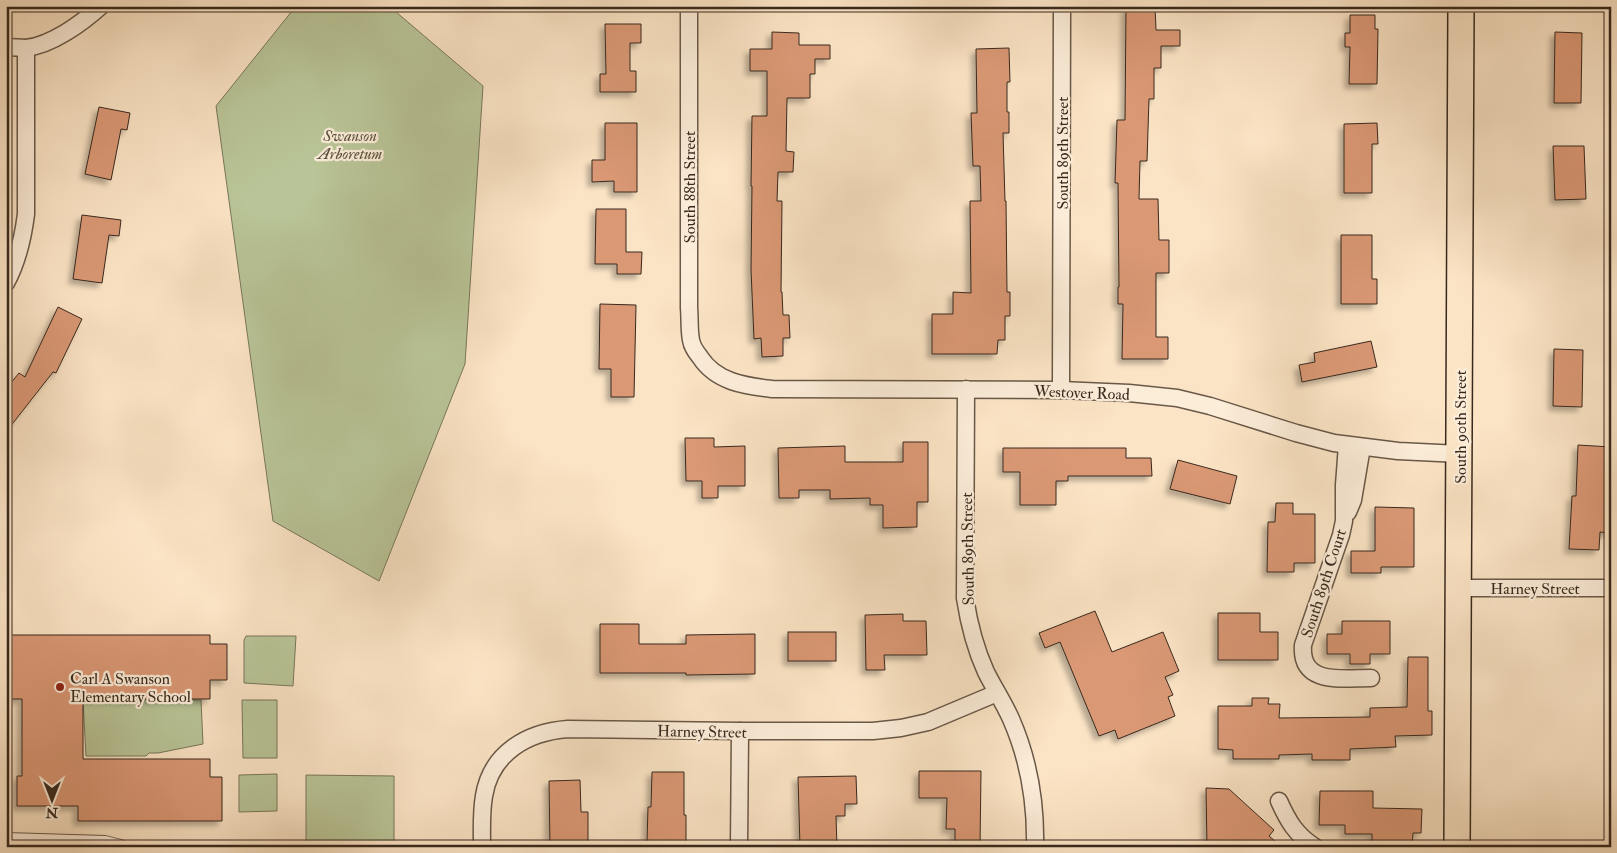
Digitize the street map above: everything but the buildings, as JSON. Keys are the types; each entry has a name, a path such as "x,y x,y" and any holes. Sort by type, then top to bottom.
{"main road":[{"name":"South 90th Street","path":"1457,847 1461,6"}],"street":[{"path":"6,47 26,48 44,44 75,27 101,6"},
{"name":"South 88th Street","path":"689,6 689,308 691,340 704,364"},
{"name":"South 89th Street","path":"1061,390 1062,6"},
{"path":"6,283 17,257 23,236 26,214 26,48"},
{"name":"Westover Road","path":"704,364 718,375 733,382 751,387 772,389 1061,390 1129,393 1177,398 1210,406 1296,433 1354,446 1398,451 1460,454"},
{"name":"South 89th Street","path":"966,389 965,598 973,640 985,670 1011,719 1025,757 1036,820 1035,847"},
{"name":"South 89th Court","path":"1354,446 1344,484 1344,521 1341,534 1303,645 1303,661 1312,672 1321,677 1371,678"},
{"name":"Harney Street","path":"1459,588 1611,588"},
{"name":"Harney Street","path":"482,847 484,795 492,774 504,756 533,735 552,730 568,729 740,732 873,731 901,728 928,722 997,693"},
{"path":"739,847 740,732"},
{"path":"1279,801 1288,822 1303,840 1315,847"}],"lane":[{"path":"6,837 105,840 121,844 124,847"}],"green space":[{"name":"Swanson Arboretum","path":"296,6 389,6 483,86 465,364 379,581 273,521 216,106"},
{"path":"246,636 296,636 293,686 244,683 244,640"},
{"path":"83,700 201,700 203,744 149,753 146,756 86,756"},
{"path":"242,700 277,700 277,758 243,758"},
{"path":"277,774 277,811 239,812 239,775"},
{"path":"306,775 394,776 394,847 306,847"}],"place":[{"name":"Carl A Swanson Elementary School","path":"60,687"}]}
